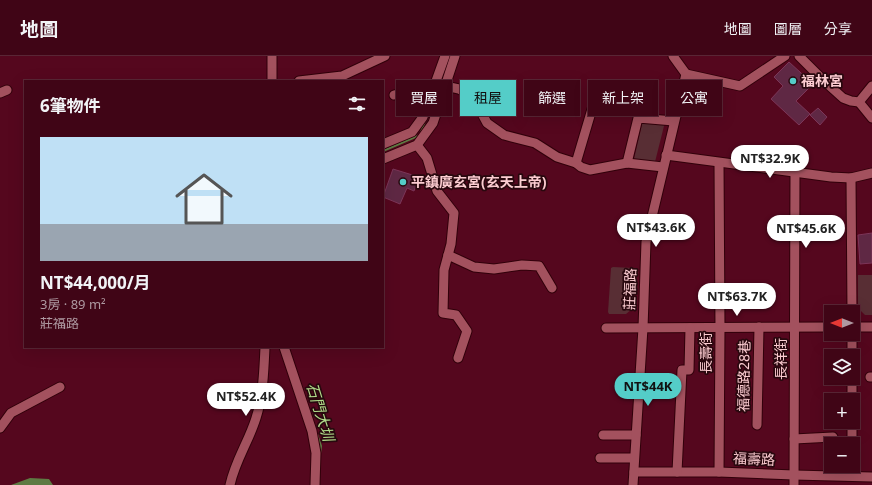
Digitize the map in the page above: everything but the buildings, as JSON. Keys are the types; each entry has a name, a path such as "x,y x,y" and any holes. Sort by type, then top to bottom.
{"street":[{"path":"272,56 272,80"},
{"path":"308,80 342,76 385,56"},
{"path":"436,80 445,56"},
{"path":"448,80 455,56"},
{"path":"673,56 686,74 740,86 785,56"},
{"path":"799,56 843,98 859,102 872,118"},
{"name":"莊福路","path":"633,485 643,328 646,242 686,74"},
{"path":"859,102 872,86"},
{"path":"452,87 473,96 487,124 504,135 535,143 557,156 576,163 581,167 590,170 627,162 663,167"},
{"path":"384,144 412,132 423,116"},
{"path":"384,158 417,145 433,123 435,116"},
{"path":"576,163 590,116"},
{"path":"627,162 638,118 674,122"},
{"path":"417,145 427,158 437,191 454,213 451,244 444,270 443,313 456,315 467,331 458,358"},
{"path":"666,156 831,177 851,178 872,173"},
{"name":"長壽街","path":"719,163 719,472"},
{"name":"長祥街","path":"794,485 795,172"},
{"path":"851,178 852,305"},
{"path":"448,255 474,267 494,269 522,265 539,266 552,288"},
{"name":"福德路28巷","path":"757,425 759,327"},
{"path":"606,328 824,327"},
{"path":"860,327 872,327"},
{"path":"677,472 682,370 689,370 690,328"},
{"path":"230,485 237,462 257,417 265,348"},
{"path":"284,348 312,431 316,453 315,485"},
{"path":"0,428 11,413 60,387"},
{"path":"603,436 636,436"},
{"path":"794,439 824,437"},
{"path":"600,458 634,458"},
{"name":"福壽路","path":"634,472 719,472 872,477"}],"shaded area":[{"path":"643,120 665,122 655,162 634,159"},
{"path":"611,268 633,268 635,270 633,308 626,314 609,314 608,312"},
{"path":"858,275 872,275 872,315 865,315 860,310 860,305 858,305"},
{"path":"30,478 49,479 53,485 11,485"}],"waterway":[{"name":"石門大圳","path":"384,151 420,135 425,121"},
{"name":"石門大圳","path":"317,434 321,446 320,454"}],"place":[{"name":"福林宮","path":"793,81"},
{"name":"平鎮廣玄宮(玄天上帝)","path":"403,182"}]}
